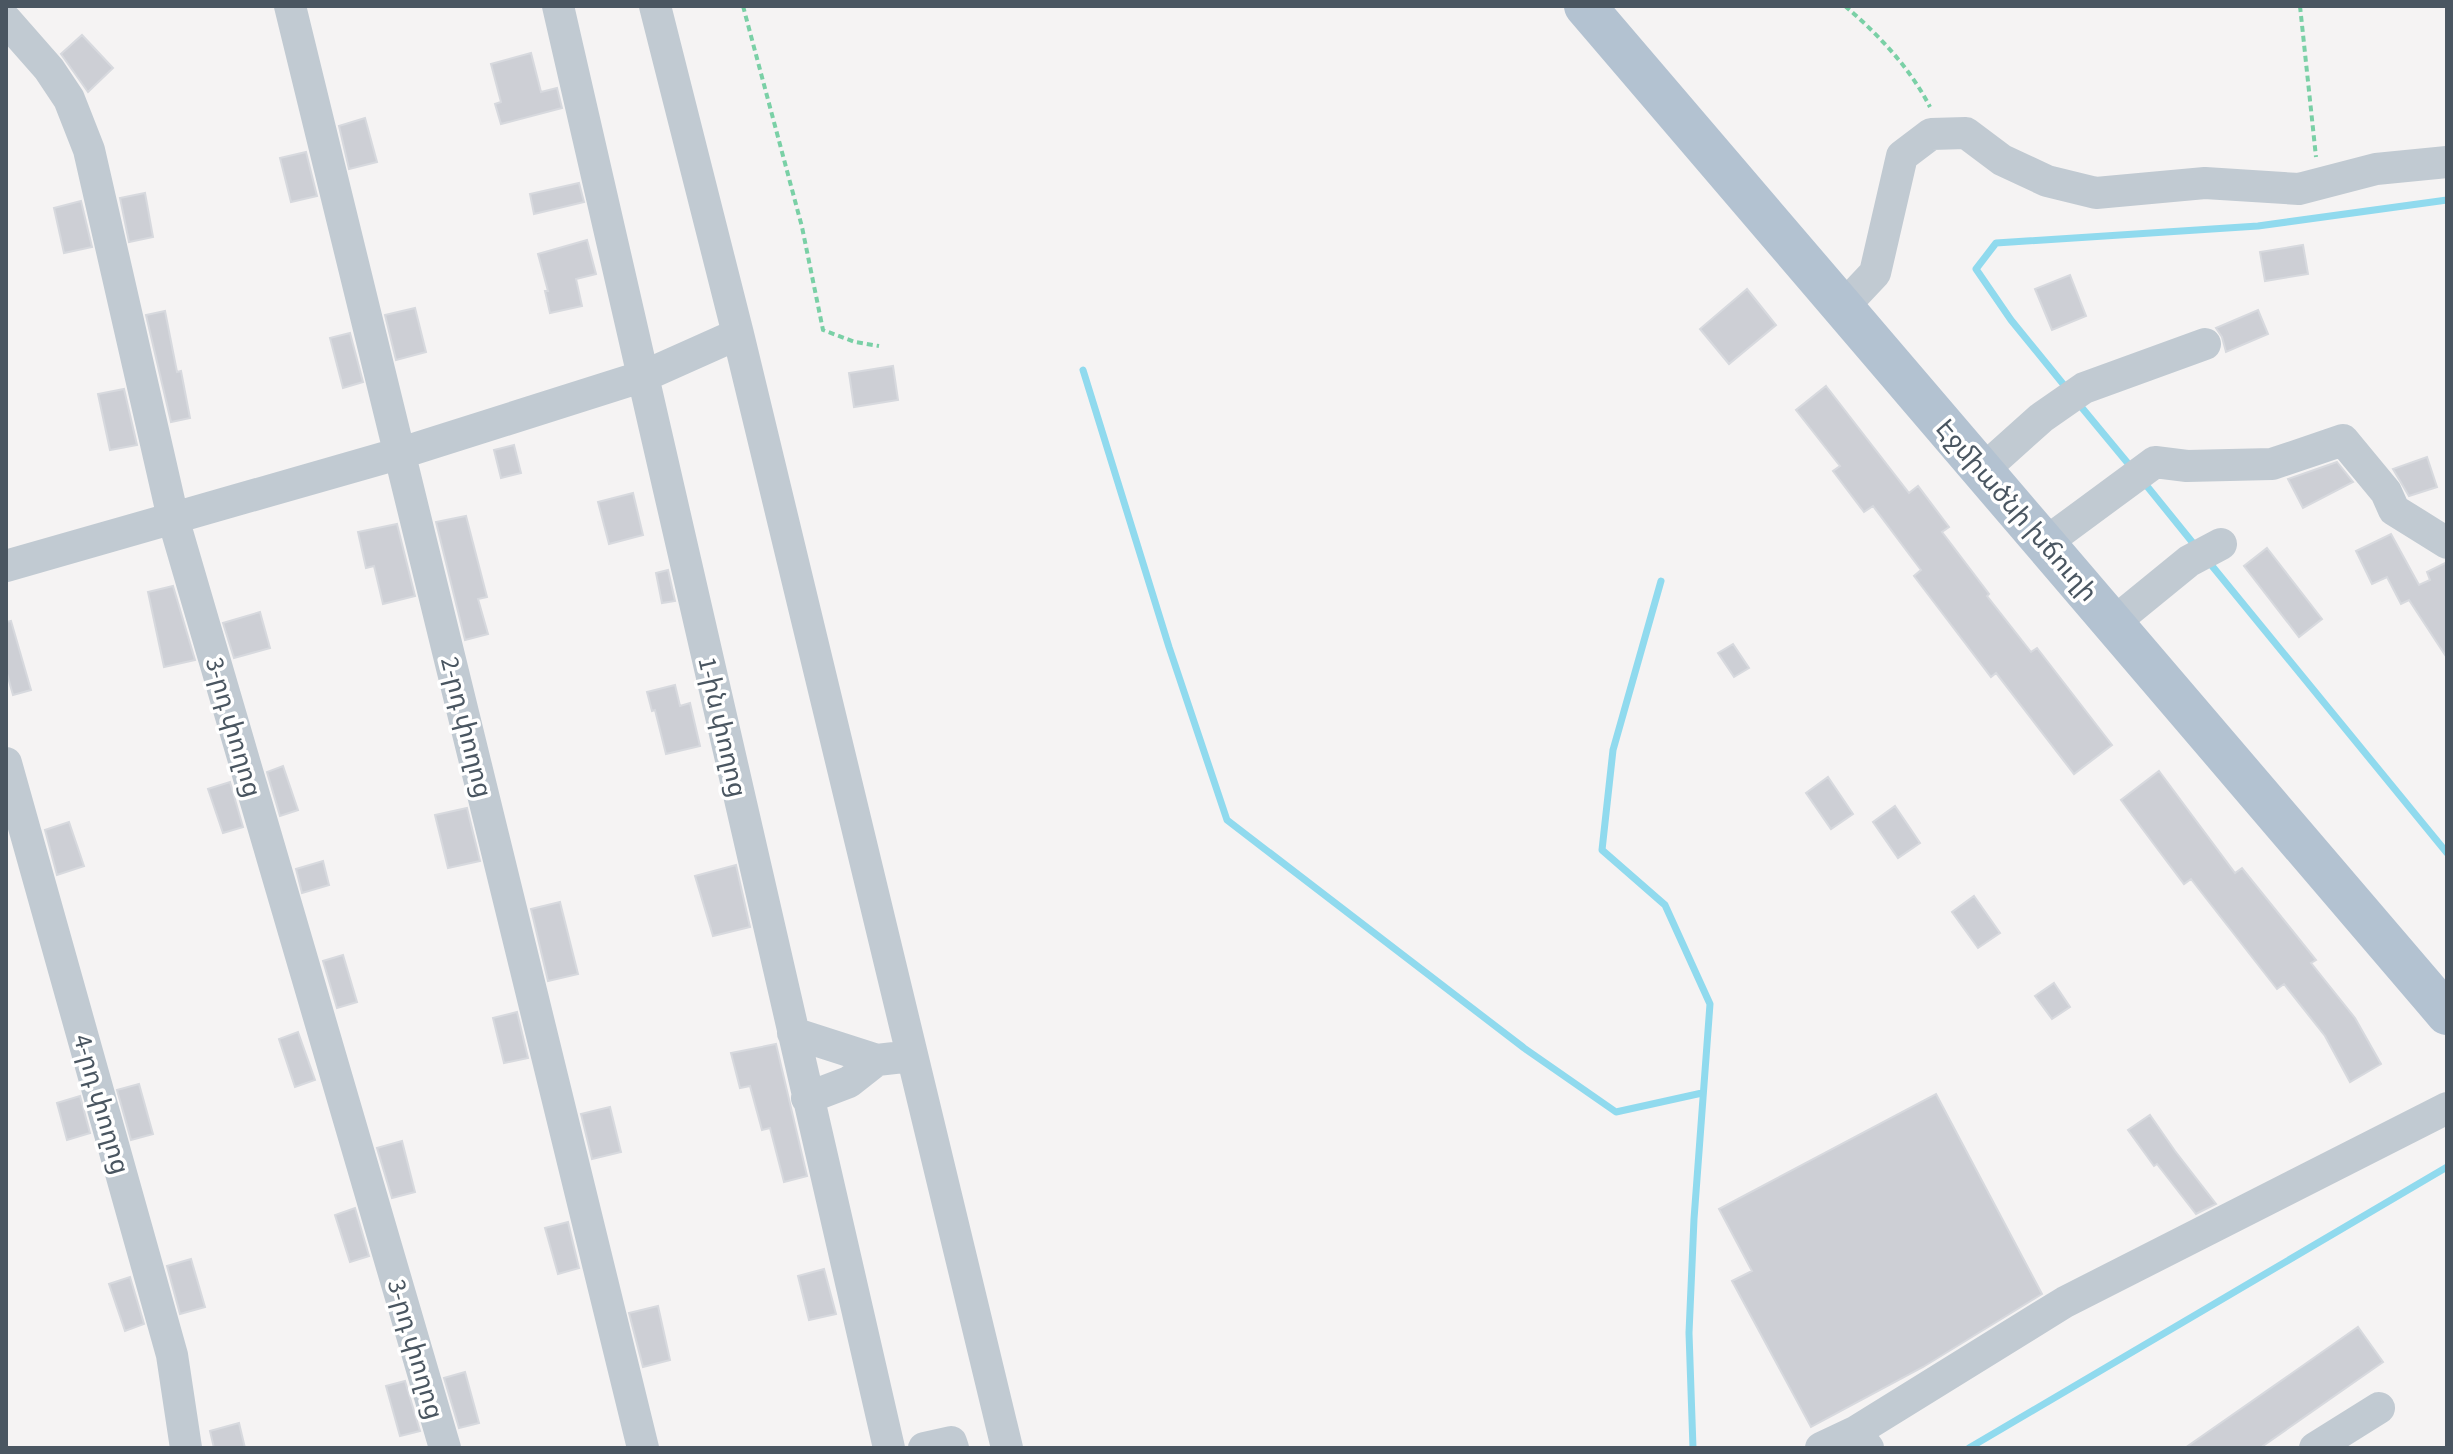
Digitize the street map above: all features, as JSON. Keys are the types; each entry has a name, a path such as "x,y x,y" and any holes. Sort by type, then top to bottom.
{"main road":[{"name":"Էջմիածնի խճուղի","path":"1585,6 2447,1014"}],"street":[{"name":"2-րդ փողոց","path":"290,6 643,1448"},
{"name":"1-ին փողոց","path":"558,6 889,1448"},
{"path":"655,6 738,334 1007,1448"},
{"name":"3-րդ փողոց","path":"6,20 49,69 69,99 89,150 173,518 445,1448"},
{"path":"1843,307 1875,273 1902,156 1931,134 1966,133 2002,160 2047,181 2096,193 2205,183 2299,189 2376,169 2447,162"},
{"path":"6,566 401,453 644,376 738,334"},
{"path":"1983,470 2041,418 2072,397 2205,344"},
{"path":"2045,543 2155,462 2200,466 2272,464 2343,440 2386,492 2394,510 2447,543"},
{"path":"2113,623 2189,561 2221,544"},
{"name":"4-րդ փողոց","path":"6,763 172,1355 186,1448"},
{"path":"793,1033 877,1060 912,1056"},
{"path":"807,1098 849,1082 877,1060"},
{"path":"1821,1448 1862,1440 2065,1302 2447,1108"},
{"path":"2315,1448 2379,1408"},
{"path":"924,1448 951,1442 953,1448"}],"path":[{"path":"743,6 802,227 823,330 855,342 879,346"},
{"path":"1845,6 1872,29 1910,74 1930,106 1931,134"},
{"path":"2300,6 2319,184"}],"building":[{"path":"82,35 113,68 88,92 61,54"},
{"path":"531,53 541,92 557,88 562,108 501,124 495,104 501,102 491,64"},
{"path":"365,118 377,162 349,169 339,126"},
{"path":"306,152 317,196 291,202 280,158"},
{"path":"579,183 584,202 534,214 530,194"},
{"path":"145,193 153,237 129,242 120,198"},
{"path":"81,201 92,247 64,253 54,208"},
{"path":"587,240 596,274 576,279 582,306 550,313 545,291 548,291 538,254"},
{"path":"2303,245 2308,274 2265,281 2260,252"},
{"path":"2070,275 2086,316 2052,330 2035,289"},
{"path":"1747,289 1776,325 1729,364 1700,329"},
{"path":"415,308 426,352 396,360 385,315"},
{"path":"2258,310 2268,334 2226,352 2216,328"},
{"path":"165,311 190,418 171,422 146,315"},
{"path":"350,333 363,382 343,388 330,338"},
{"path":"893,366 898,400 854,407 849,373"},
{"path":"1826,386 1909,493 1918,486 1949,527 1942,532 1989,594 1987,596 2031,652 2037,648 2112,745 2074,774 1996,673 1991,677 1914,576 1921,570 1873,506 1864,512 1833,471 1840,466 1796,410"},
{"path":"124,389 137,445 110,450 98,394"},
{"path":"514,445 521,473 501,478 494,450"},
{"path":"2427,457 2437,487 2409,496 2393,469"},
{"path":"2337,462 2353,482 2303,508 2288,479"},
{"path":"633,493 643,535 609,544 598,502"},
{"path":"466,516 487,597 478,599 488,634 465,640 436,522"},
{"path":"397,524 415,596 383,604 374,566 366,568 358,532"},
{"path":"2391,534 2419,585 2430,580 2427,572 2447,562 2447,658 2409,600 2401,604 2387,577 2372,584 2356,551"},
{"path":"2267,548 2322,619 2299,637 2244,566"},
{"path":"668,570 675,601 662,603 656,573"},
{"path":"173,586 195,660 164,667 148,592"},
{"path":"260,612 270,648 234,658 223,623"},
{"path":"11,621 31,690 13,695 6,670 6,622"},
{"path":"1733,644 1749,668 1734,677 1718,653"},
{"path":"675,685 680,706 690,703 700,746 666,754 647,692"},
{"path":"283,766 298,810 280,816 267,772"},
{"path":"2159,771 2235,873 2242,868 2316,960 2311,963 2355,1018 2381,1064 2350,1082 2325,1036 2284,984 2277,989 2191,879 2184,884 2121,800"},
{"path":"1828,777 1853,814 1831,829 1806,793"},
{"path":"230,782 243,827 223,833 208,789"},
{"path":"1895,806 1920,843 1898,858 1873,822"},
{"path":"467,808 480,861 448,868 435,815"},
{"path":"69,822 84,866 57,875 45,830"},
{"path":"323,861 329,885 302,893 296,869"},
{"path":"736,865 750,927 713,936 695,876"},
{"path":"1974,896 2000,933 1978,948 1952,912"},
{"path":"560,902 578,974 548,981 531,909"},
{"path":"343,955 357,1002 337,1008 323,961"},
{"path":"2054,983 2070,1007 2052,1019 2035,996"},
{"path":"517,1012 528,1058 504,1063 493,1018"},
{"path":"298,1032 315,1080 295,1087 279,1039"},
{"path":"776,1044 807,1176 784,1182 770,1128 762,1130 750,1086 740,1088 731,1053"},
{"path":"139,1084 153,1134 131,1140 117,1090"},
{"path":"1936,1094 2042,1294 1923,1367 1811,1427 1732,1281 1752,1271 1719,1209"},
{"path":"80,1096 90,1133 67,1140 57,1103"},
{"path":"610,1107 621,1152 592,1159 581,1114"},
{"path":"2150,1115 2216,1204 2196,1214 2157,1164 2154,1166 2128,1130"},
{"path":"402,1141 415,1192 392,1198 377,1148"},
{"path":"355,1208 369,1256 350,1262 335,1215"},
{"path":"568,1222 579,1268 558,1274 545,1228"},
{"path":"191,1259 205,1307 180,1314 167,1266"},
{"path":"824,1269 836,1314 809,1320 798,1276"},
{"path":"130,1277 144,1324 125,1331 109,1284"},
{"path":"658,1306 670,1360 643,1367 629,1313"},
{"path":"2358,1327 2383,1362 2260,1448 2185,1448"},
{"path":"465,1372 479,1423 459,1428 444,1378"},
{"path":"405,1381 420,1431 400,1436 386,1386"},
{"path":"239,1423 245,1448 214,1448 210,1431"}],"waterway":[{"path":"2068,390 2011,320 1976,269 1996,243 2258,226 2447,200"},
{"path":"1083,370 1169,647 1227,820 1524,1048 1616,1112 1702,1093"},
{"path":"2078,403 2131,467"},
{"path":"2142,480 2197,548"},
{"path":"2208,561 2447,853"},
{"path":"1661,581 1613,750 1602,850 1665,905 1710,1004 1689,1333 1693,1448"},
{"path":"1969,1448 2447,1167"}]}
